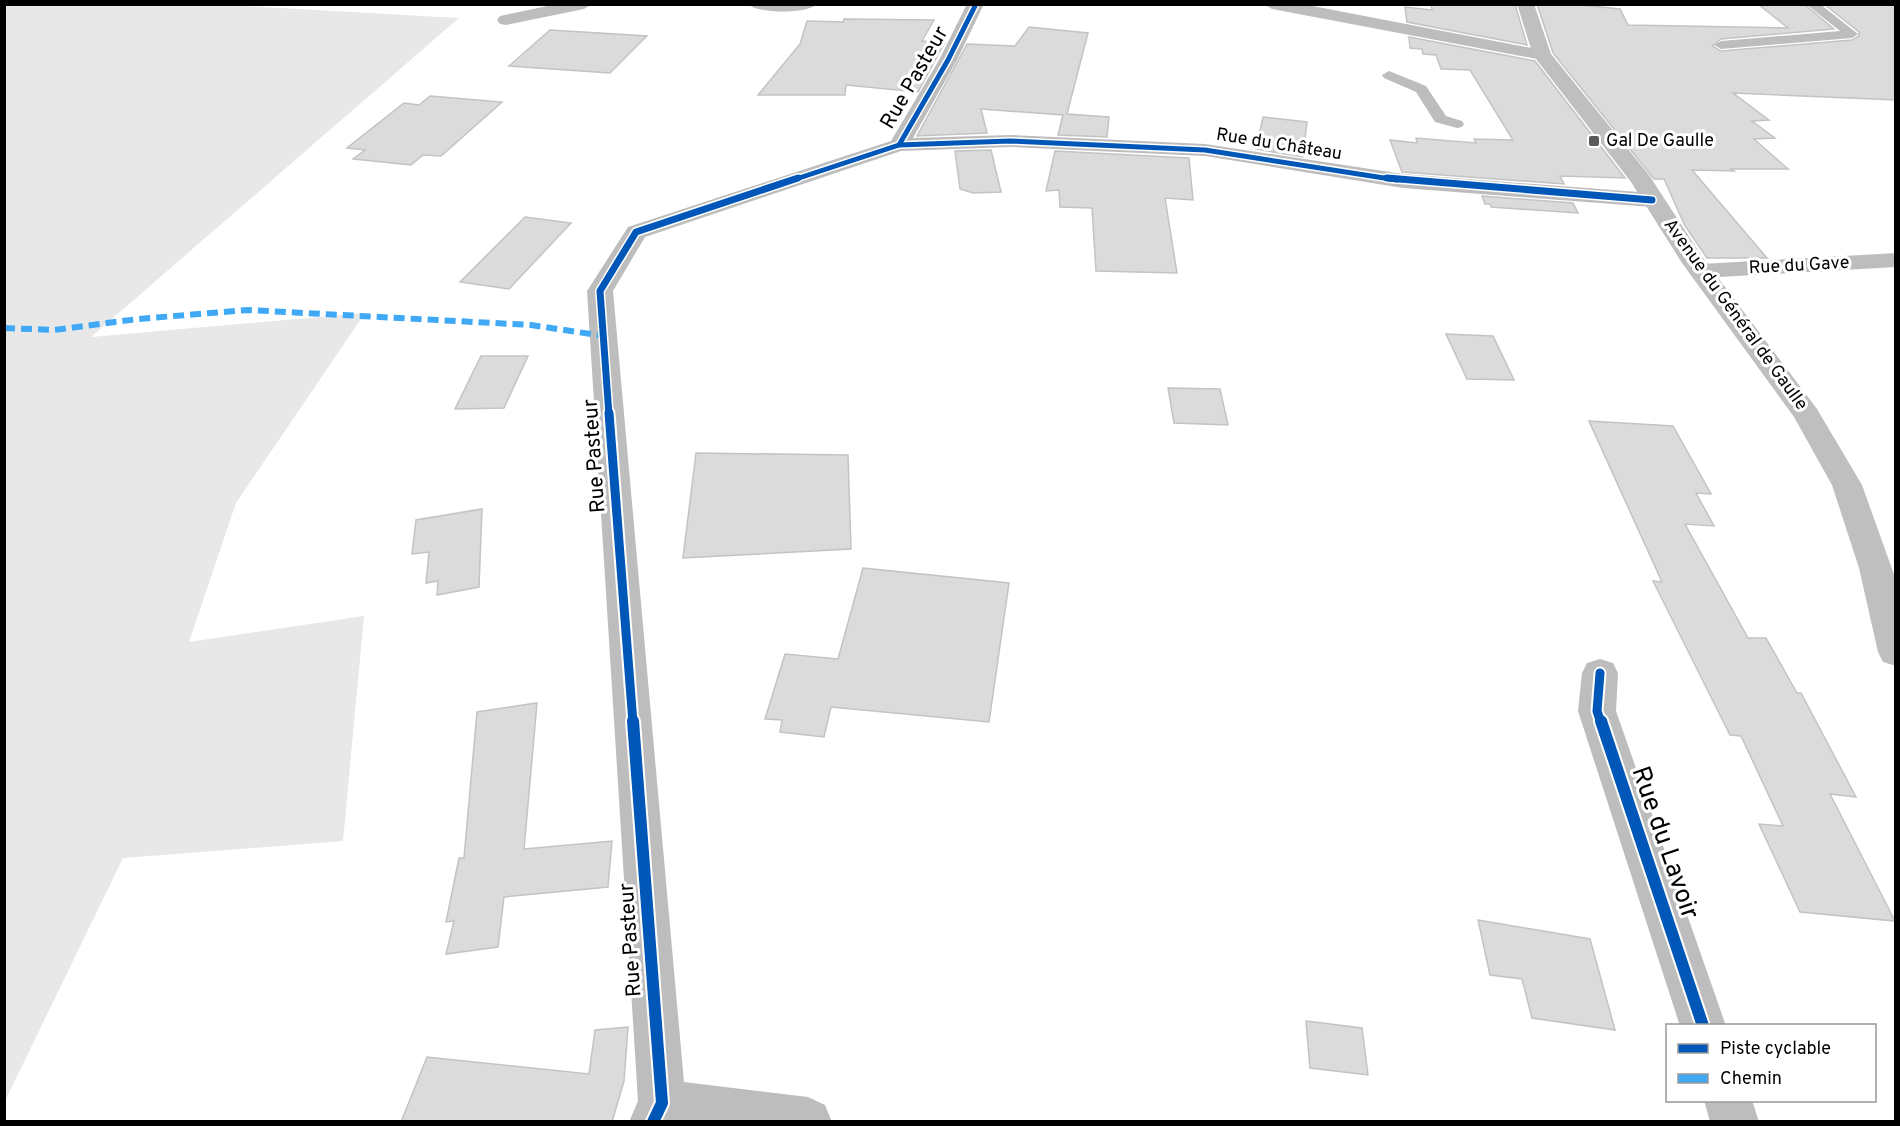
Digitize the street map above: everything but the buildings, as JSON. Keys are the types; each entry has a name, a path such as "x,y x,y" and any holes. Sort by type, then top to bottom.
{"main road":[{"name":"Avenue du Général de Gaulle","path":"1524,4 1542,55 1641,180 1691,258 1808,415 1847,485 1886,571 1896,652"}],"street":[{"path":"506,20 584,4"},
{"path":"756,4 780,7 809,4"},
{"name":"Rue Pasteur","path":"657,1112 600,291 636,232 899,145 948,60 976,4"},
{"path":"1272,4 1542,55"},
{"name":"Rue du Château","path":"899,145 1010,141 1205,150 1403,181 1652,200"},
{"name":"Rue du Gave","path":"1702,271 1896,260"},
{"name":"Rue du Lavoir","path":"1600,673 1597,711 1702,1024"},
{"path":"1728,1102 1735,1122"},
{"path":"657,1112 808,1122"}],"lane":[{"path":"1721,45 1852,34 1812,4"},
{"path":"1389,75 1418,85 1425,90 1440,119 1457,124"}],"shaded area":[{"path":"5,4 226,5 459,18 91,337 365,313 236,503 189,642 364,616 343,841 123,858 5,1101"}],"marked path":[{"path":"4,328 54,330 138,319 248,310 531,325 604,336"}],"cycle path":[{"path":"899,145 948,60 976,4"},
{"path":"653,1122 662,1103 600,291 636,232 899,145 1010,141 1205,150 1403,181 1652,200"},
{"path":"1600,673 1597,711 1702,1024"}],"place":[{"name":"Gal De Gaulle","path":"1594,141"}]}
